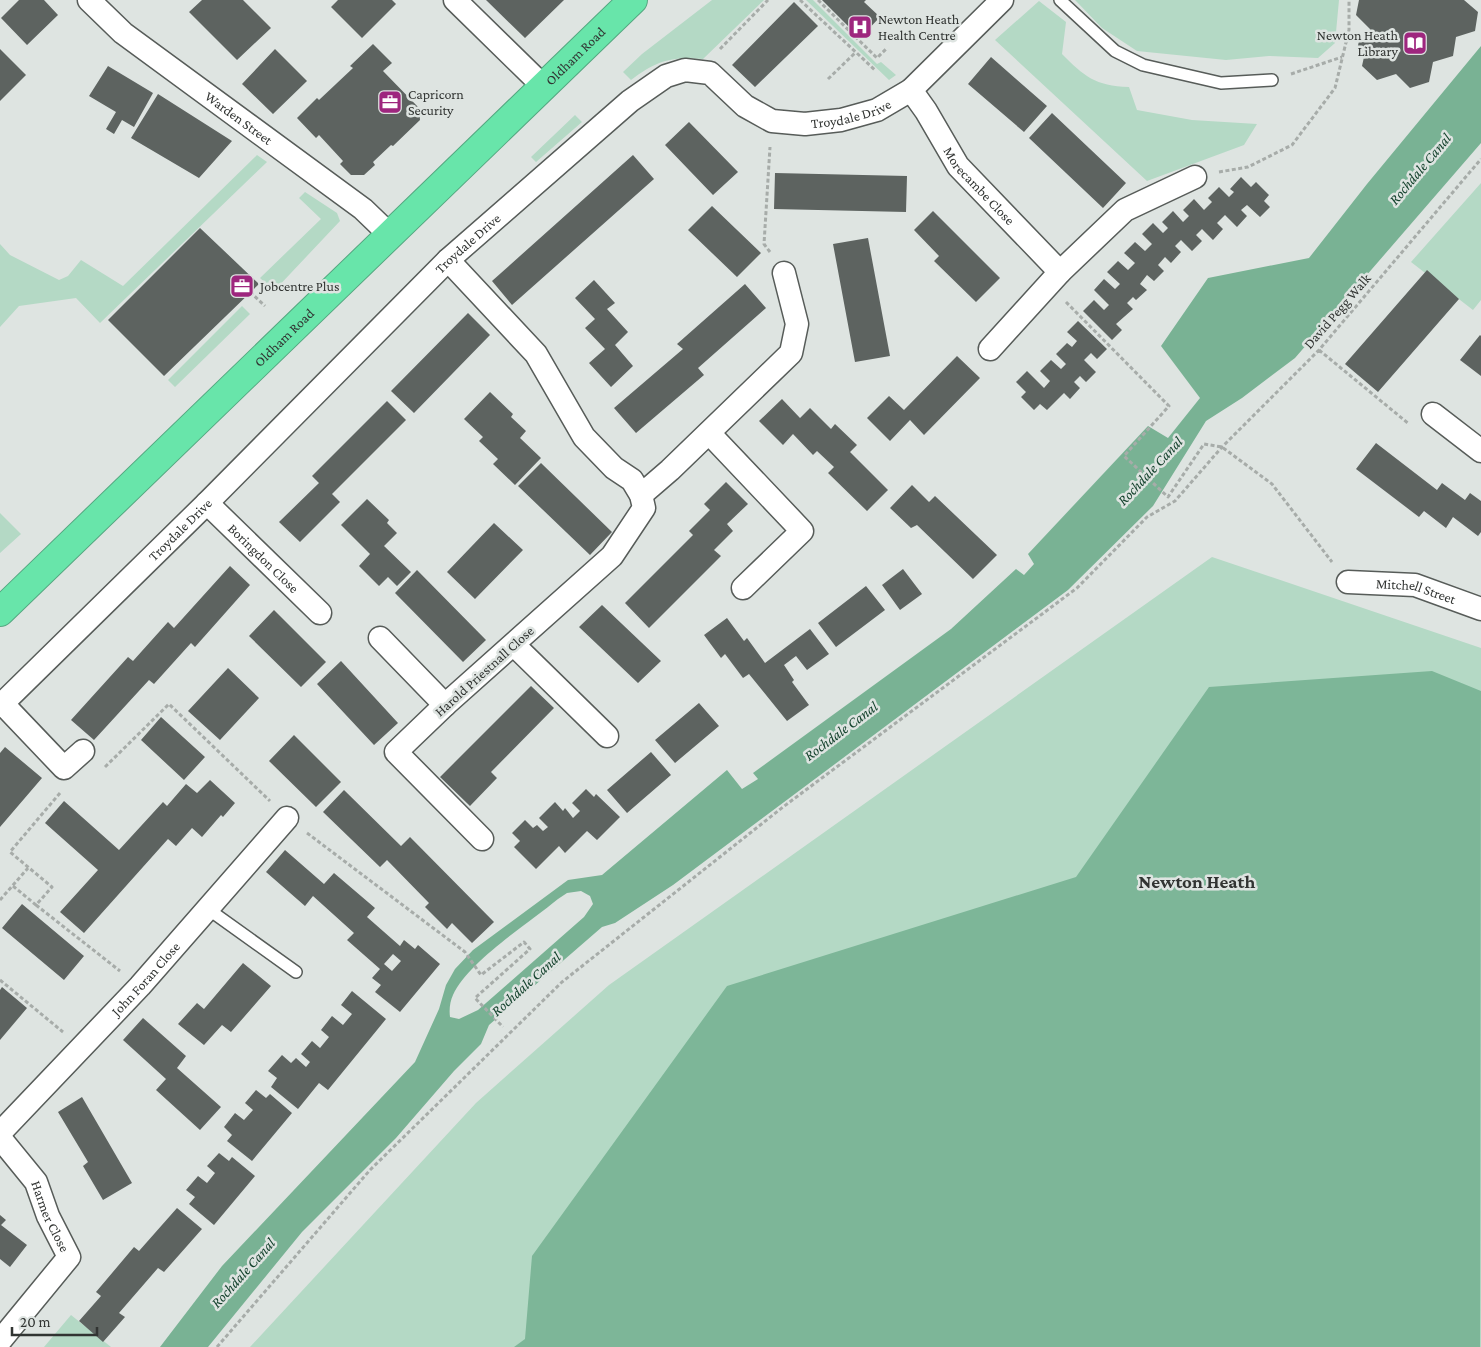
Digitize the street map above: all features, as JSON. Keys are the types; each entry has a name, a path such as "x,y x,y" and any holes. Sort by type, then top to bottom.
{"highway":[{"name":"Oldham Road","path":"0,612 633,0"}],"street":[{"name":"Warden Street","path":"89,0 123,33 363,209 390,235"},
{"path":"455,0 544,87"},
{"name":"Troydale Drive","path":"1,704 207,503 448,260 630,101 666,76 685,70 710,73 745,106 772,121 805,124 841,120 877,110 910,90 1002,0"},
{"name":"Morecambe Close","path":"910,90 926,111 958,166 1060,272"},
{"path":"990,349 1060,272 1125,210 1195,177"},
{"path":"448,260 536,354 584,437 614,468 632,480 641,495 670,470 791,353 796,324 784,273"},
{"path":"1433,414 1481,450"},
{"path":"709,432 802,531 743,588"},
{"name":"Harold Priestnall Close","path":"482,839 396,752 445,705 612,556 644,508 641,495"},
{"name":"Boringdon Close","path":"207,503 320,613"},
{"name":"Mitchell Street","path":"1348,582 1415,585 1481,609"},
{"path":"380,638 445,705"},
{"path":"514,645 606,736"},
{"path":"1,704 64,768 83,751"},
{"name":"John Foran Close","path":"0,1133 140,986 287,818"},
{"name":"Harmer Close","path":"0,1138 36,1182 48,1216 69,1257 0,1341"}],"lane":[{"path":"1060,0 1115,52 1143,65 1221,83 1272,80"},
{"path":"208,909 296,972"}],"path":[{"path":"714,56 768,0"},
{"path":"800,0 876,71"},
{"path":"818,0 877,58 886,49"},
{"path":"1195,177 1248,167 1292,145 1335,88 1349,30 1349,0"},
{"path":"828,79 855,53"},
{"path":"1272,80 1342,56"},
{"path":"772,121 764,244 784,273"},
{"name":"David Pegg Walk","path":"217,1347 370,1170 562,982 783,807 1077,588 1147,517 1175,501 1222,447 1319,350 1481,159"},
{"path":"1060,272 1061,296 1169,406 1124,456 1168,497 1204,444 1222,447 1272,484 1348,582"},
{"path":"250,292 265,306"},
{"path":"1319,350 1411,426 1433,414"},
{"path":"36,905 52,887 10,852 60,793 64,768"},
{"path":"0,900 28,868"},
{"path":"13,886 140,986"},
{"path":"465,952 481,975 524,942 530,949 475,998 504,1027"},
{"path":"0,980 83,1048"}],"shaded area":[{"path":"712,0 764,0 703,59 682,58 664,61 648,68 631,80 623,72 642,54"},
{"path":"806,0 813,0 877,64 881,62 896,75 889,80"},
{"path":"1075,0 1339,0 1335,43 1318,58 1269,56 1226,60 1137,51 1102,28"},
{"path":"1039,1 1066,22 1062,54 1084,74 1107,85 1129,87 1137,110 1192,120 1257,124 1244,145 1147,181 995,40"},
{"path":"575,115 582,122 536,162 531,157"},
{"path":"257,155 267,162 100,323 76,298 19,306 0,327 0,244 10,255 59,280 68,276 81,260 123,286"},
{"path":"1481,183 1481,300 1473,310 1411,262"},
{"path":"305,192 337,213 340,221 274,291 260,278 321,219 299,198"},
{"path":"242,306 250,314 175,387 168,380"},
{"path":"0,513 21,534 0,553"},
{"path":"1212,557 1481,648 1481,1347 250,1347 476,1103 609,985"},
{"path":"1432,671 1481,691 1480,1347 514,1347 525,1339 532,1256 727,986 1076,877 1209,687"},
{"path":"71,1315 111,1347 44,1347"}],"water":[{"name":"Rochdale Canal","path":"1481,46 1481,143 1295,358 1242,398 1206,421 1153,506 1068,590 673,885 615,923 602,927 489,1025 481,1044 454,1071 396,1138 302,1232 208,1347 160,1347 222,1266 415,1062 439,1009 446,985 455,969 473,950 568,880 602,875 727,770 742,789 758,779 753,773 951,629 1016,569 1024,575 1034,564 1028,554 1148,426 1168,438 1200,398 1161,346 1208,278 1309,258 1367,184","holes":["581,891 590,896 593,904 584,917 478,1010 459,1019 450,1017 453,995 461,982 486,956 567,893"]}],"building":[{"path":"19,0 44,0 58,15 27,45 1,18"},
{"path":"202,0 243,0 271,28 237,60 189,12"},
{"path":"338,0 392,0 396,4 362,38 331,7"},
{"path":"486,0 564,0 525,38"},
{"name":"Newton Heath Health Centre","path":"822,0 866,0 864,2 880,17 860,38"},
{"path":"1359,0 1464,0 1478,12 1475,31 1456,37 1453,56 1433,62 1429,82 1410,88 1396,74 1377,80 1362,66 1364,57 1357,50 1359,41 1368,39 1370,29 1356,15"},
{"path":"794,2 818,26 755,87 732,65"},
{"path":"373,44 392,63 383,71 419,108 420,120 373,162 375,165 364,175 351,175 340,164 343,161 319,135 316,138 297,118 317,98 319,100 353,68 350,66"},
{"path":"0,49 26,75 0,101"},
{"path":"275,49 307,81 273,114 242,84"},
{"path":"991,57 1047,106 1024,132 968,84"},
{"path":"108,66 153,93 134,127 122,120 114,134 106,129 116,112 89,96"},
{"path":"158,94 232,141 199,178 131,138"},
{"path":"1052,113 1126,183 1103,208 1029,138"},
{"path":"689,122 738,172 713,195 665,145"},
{"path":"633,155 654,179 512,305 492,281"},
{"path":"775,173 907,176 906,212 774,209"},
{"path":"1241,177 1251,187 1256,182 1269,195 1264,201 1270,207 1260,217 1247,205 1241,210 1247,216 1237,227 1225,215 1217,223 1223,229 1213,240 1202,229 1196,235 1202,241 1192,251 1181,240 1175,246 1181,252 1171,263 1165,257 1158,265 1164,271 1154,281 1147,275 1140,284 1147,290 1136,300 1133,297 1127,303 1133,309 1116,324 1122,330 1112,340 1083,311 1094,300 1104,310 1109,305 1094,290 1104,279 1115,289 1120,284 1107,272 1118,261 1128,270 1135,263 1124,253 1135,242 1145,251 1152,244 1142,234 1153,223 1163,233 1168,228 1162,222 1173,211 1183,222 1189,216 1183,210 1194,199 1204,210 1212,202 1208,198 1219,187 1229,197 1234,192 1230,189"},
{"path":"712,206 761,253 737,277 688,230"},
{"path":"933,211 1000,278 976,302 934,261 939,256 914,230"},
{"path":"200,228 259,284 164,376 108,320"},
{"path":"868,238 890,356 855,362 833,244"},
{"path":"1427,270 1459,299 1378,392 1345,364"},
{"path":"594,280 615,303 607,309 628,332 615,345 633,366 611,387 589,363 605,349 585,328 595,319 575,298"},
{"path":"745,284 766,308 698,368 704,375 636,433 614,408 683,349 677,344"},
{"path":"468,313 490,335 414,413 391,391"},
{"path":"1078,321 1107,349 1097,359 1091,353 1084,360 1096,372 1086,382 1080,376 1074,382 1080,388 1070,399 1064,393 1047,410 1040,404 1034,410 1021,397 1026,392 1016,382 1027,371 1044,388 1050,381 1040,371 1051,360 1061,369 1066,364 1056,354 1067,343 1072,347 1077,341 1067,332"},
{"path":"1481,336 1481,376 1460,360"},
{"path":"957,356 980,378 924,435 910,420 890,441 867,418 889,396 904,410"},
{"path":"490,392 513,414 511,417 526,431 520,438 541,458 515,485 493,464 498,459 479,441 483,437 464,419"},
{"path":"782,399 800,418 810,408 831,429 835,424 857,445 850,452 888,490 867,511 828,473 834,467 817,451 813,455 793,434 783,445 759,421"},
{"path":"387,401 406,420 332,494 340,502 300,542 279,522 319,483 312,476"},
{"path":"1376,443 1437,490 1442,483 1465,500 1470,493 1481,501 1481,532 1478,536 1453,517 1446,528 1424,511 1419,517 1356,469"},
{"path":"541,463 612,532 590,555 518,486"},
{"path":"726,482 748,504 727,524 733,531 714,550 721,556 649,628 625,603 693,535 689,531 710,510 704,504"},
{"path":"912,485 929,502 935,496 997,555 973,579 917,525 911,528 890,508"},
{"path":"367,499 389,520 387,523 397,533 384,546 411,572 397,586 388,577 379,586 359,566 370,554 341,525"},
{"path":"494,523 523,550 475,599 447,572"},
{"path":"230,566 250,585 195,647 191,643 154,684 149,680 94,740 71,720 128,657 133,661 168,622 174,628"},
{"path":"903,569 922,594 900,610 882,585"},
{"path":"417,570 486,640 463,662 395,593"},
{"path":"866,586 885,610 836,647 818,623"},
{"path":"602,605 661,661 638,683 579,627"},
{"path":"274,610 326,662 301,687 249,636"},
{"path":"727,618 744,641 747,638 765,663 810,629 829,654 807,670 796,656 784,665 794,680 792,682 809,705 787,721 749,674 743,678 725,654 721,658 704,635"},
{"path":"341,661 398,723 374,745 317,684"},
{"path":"228,668 259,698 220,740 188,711"},
{"path":"531,686 554,708 491,772 497,778 470,806 440,777"},
{"path":"699,703 719,726 675,763 655,740"},
{"path":"161,717 205,757 184,780 141,740"},
{"path":"294,735 341,782 316,807 269,761"},
{"path":"5,747 42,778 0,827 0,753"},
{"path":"651,752 671,775 627,813 607,790"},
{"path":"210,780 235,803 223,817 221,815 202,837 192,828 176,846 168,839 84,933 60,912 98,870 45,823 64,801 119,850 163,802 167,806 186,784 197,793"},
{"path":"586,789 594,797 596,794 620,817 597,840 587,831 565,853 559,846 536,869 514,847 520,841 512,833 525,820 533,828 537,825 543,831 548,827 539,818 555,802 563,811 565,808 573,818 580,811 572,803"},
{"path":"344,790 401,846 410,837 494,922 472,943 452,923 447,929 425,907 429,903 387,860 380,867 323,812"},
{"path":"285,850 324,884 334,873 375,908 367,917 400,946 404,940 415,949 418,945 440,964 400,1012 375,992 381,985 372,978 380,969 347,940 354,933 313,896 305,906 266,872","holes":["393,954 401,961 392,971 384,964"]},
{"path":"22,904 84,956 64,980 2,928"},
{"path":"243,963 271,986 231,1032 222,1025 204,1045 178,1024 197,1003 204,1009"},
{"path":"2,987 27,1008 0,1040 0,990"},
{"path":"352,991 386,1019 328,1090 319,1083 298,1109 271,1087 277,1078 268,1071 282,1055 291,1063 296,1058 306,1067 310,1062 301,1054 312,1041 320,1048 329,1037 321,1030 332,1016 343,1025 352,1014 341,1005"},
{"path":"143,1018 186,1056 177,1068 221,1107 200,1130 156,1090 166,1079 123,1040"},
{"path":"256,1090 266,1098 270,1094 292,1113 252,1161 227,1141 232,1135 224,1127 235,1113 244,1120 253,1110 245,1103"},
{"path":"82,1097 132,1183 103,1200 83,1166 88,1162 58,1112"},
{"path":"219,1153 229,1161 232,1157 255,1176 214,1225 189,1204 195,1197 186,1190 198,1176 207,1183 215,1173 207,1166"},
{"path":"177,1208 202,1229 164,1272 158,1268 119,1313 125,1317 103,1342 79,1321 101,1296 96,1292 134,1247 139,1251"},
{"path":"0,1215 6,1220 1,1225 27,1245 10,1267 0,1259"}],"place":[{"name":"Newton Heath Health Centre","path":"860,27"},
{"name":"Newton Heath Library","path":"1415,43"},
{"name":"Capricorn Security","path":"390,102"},
{"name":"Jobcentre Plus","path":"242,286"}],"district":[{"name":"Newton Heath","path":"1197,881"}]}
